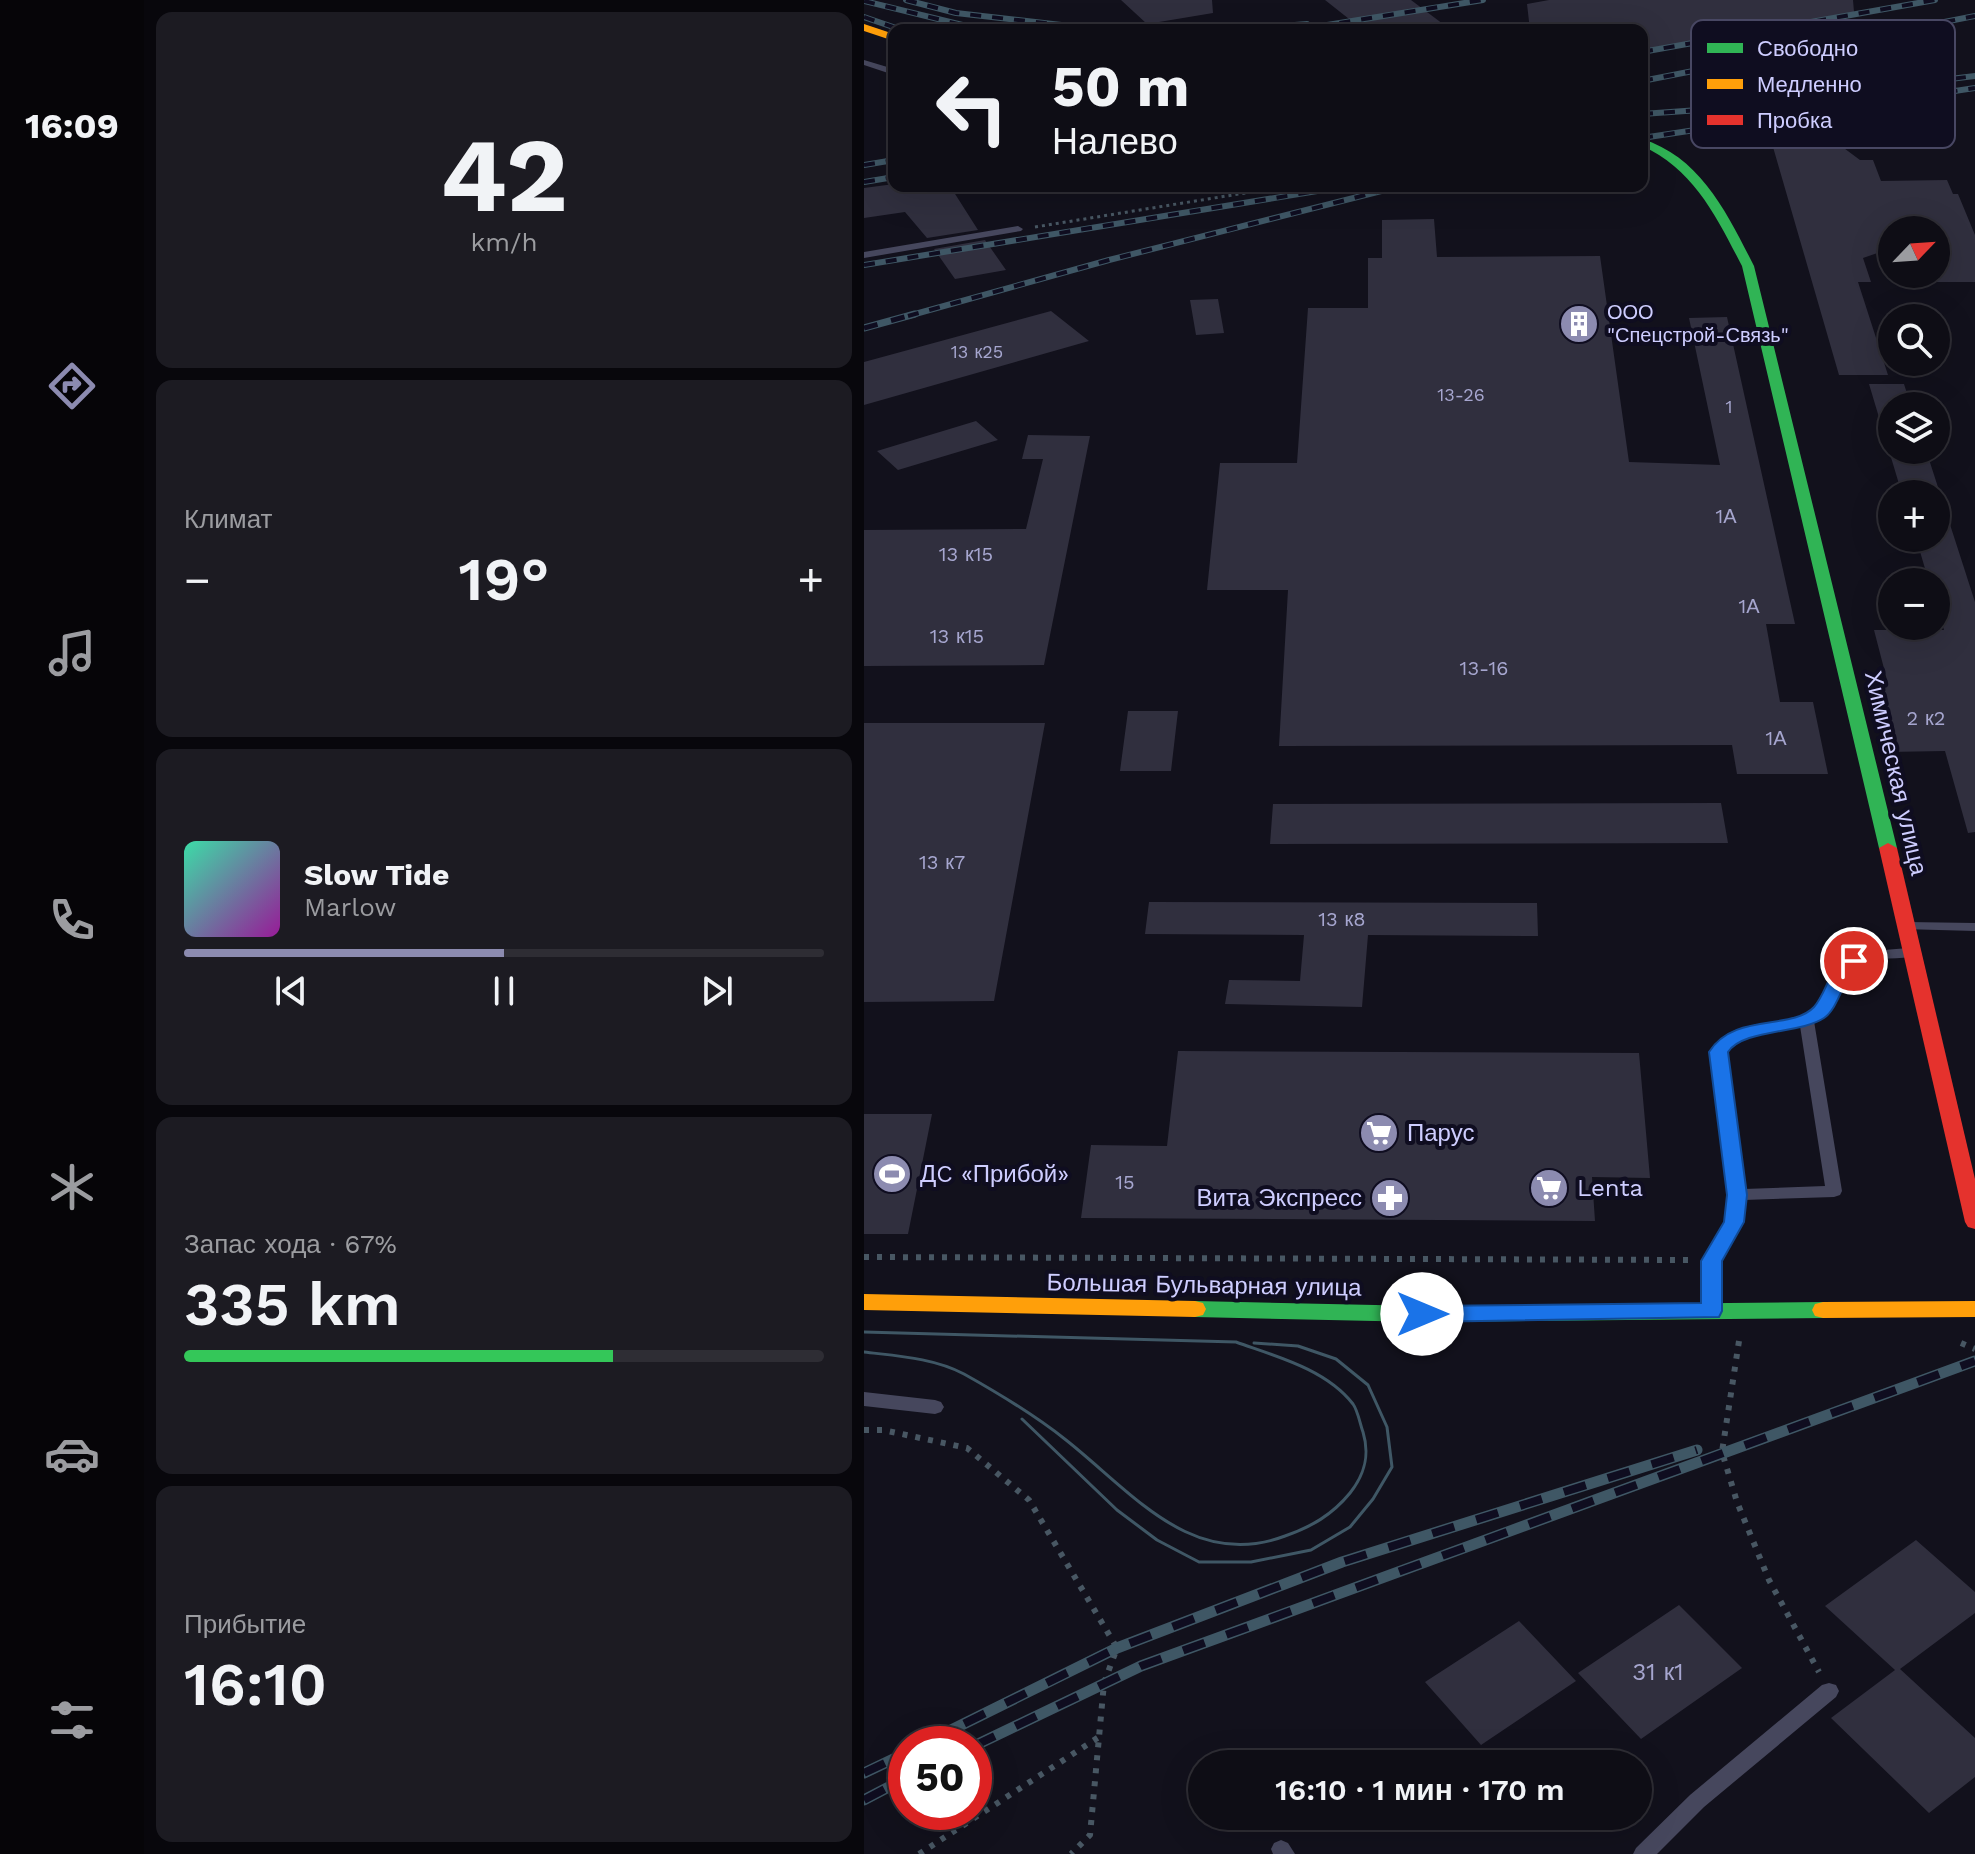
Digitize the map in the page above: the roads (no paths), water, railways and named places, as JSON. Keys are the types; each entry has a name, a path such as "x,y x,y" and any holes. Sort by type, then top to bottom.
{"street":[{"path":"864,27 888,36"},
{"name":"Химическая улица","path":"1648,144 1687,168 1711,197 1748,266 1848,671 1975,1222"},
{"name":"Большая Бульварная улица","path":"864,1302 1422,1314 1975,1309"}],"lane":[{"path":"864,62 888,70"},
{"path":"864,255 1018,229"},
{"path":"1907,926 1975,927"},
{"path":"1712,1311 1711,1261 1734,1222 1737,1195 1719,1052 1725,1042 1741,1035 1806,1019 1820,1012 1845,967 1854,961 1913,953"},
{"path":"1737,1195 1834,1191 1806,1019"},
{"path":"864,1399 935,1407"},
{"path":"1643,1854 1697,1801 1829,1691"}],"tram line":[{"path":"864,1332 1236,1342 1299,1365 1342,1392 1358,1414 1365,1440 1365,1464 1350,1493 1336,1508 1312,1524 1285,1536 1252,1544 1221,1543 1192,1535 1165,1521 1054,1431 964,1374 928,1361 864,1352"},
{"path":"1022,1419 1117,1510 1157,1540 1199,1562 1251,1562 1311,1550 1350,1527 1373,1499 1392,1467 1387,1427 1368,1385 1336,1359 1298,1346 1254,1343"}],"railway":[{"path":"906,0 956,13 1052,24"},
{"path":"1333,24 1483,0"},
{"path":"1822,20 1935,0"},
{"path":"864,1 958,24"},
{"path":"1955,20 1975,16"},
{"path":"864,17 888,25"},
{"path":"1648,51 1691,43"},
{"path":"1648,80 1691,71"},
{"path":"1955,78 1975,76"},
{"path":"1955,91 1975,88"},
{"path":"1648,114 1691,111"},
{"path":"1648,137 1691,131"},
{"path":"864,165 888,161"},
{"path":"864,182 888,178"},
{"path":"864,265 1311,192"},
{"path":"908,316 1109,260 1377,192"},
{"path":"864,328 915,314"},
{"path":"992,1737 1141,1666 1975,1361"},
{"path":"959,1726 1117,1648 1342,1562 1697,1450"},
{"path":"864,1773 888,1762"},
{"path":"864,1800 888,1787"}],"place":[{"name":"ООО \"Спецстрой-Связь\"","path":"1579,324"},
{"name":"Парус","path":"1379,1133"},
{"name":"ДC «Прибой»","path":"892,1174"},
{"name":"Lenta","path":"1549,1188"},
{"name":"Вита Экспресс","path":"1390,1198"}]}
